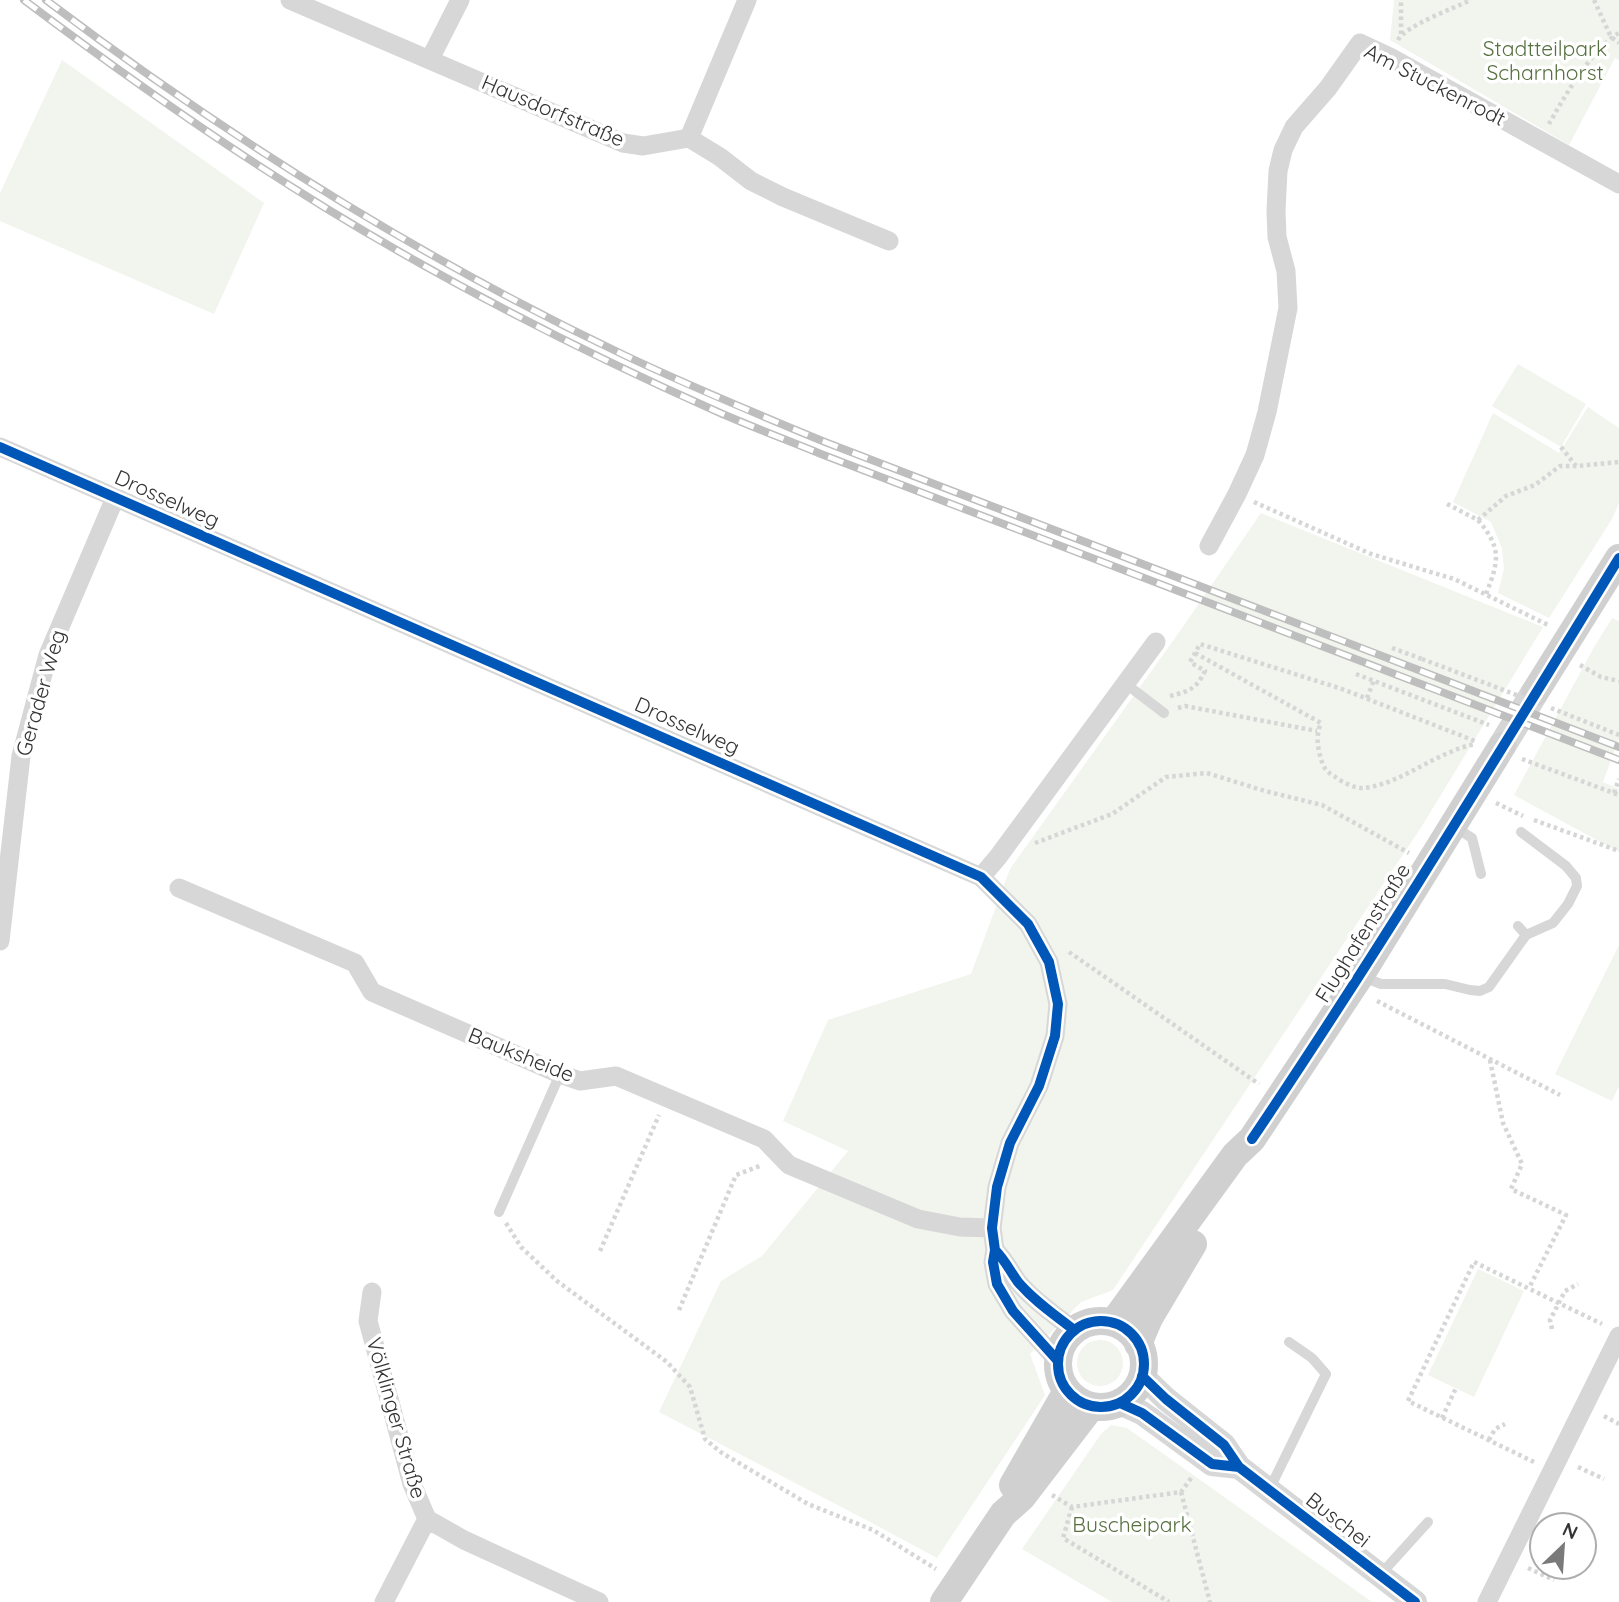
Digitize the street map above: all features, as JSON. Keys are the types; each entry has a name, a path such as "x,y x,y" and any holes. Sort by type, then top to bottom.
{"main road":[{"path":"1539,700 1619,558"},
{"name":"Flughafenstraße","path":"1113,1323 1236,1155 1252,1139 1366,987 1453,826 1476,790 1499,743"},
{"name":"Flughafenstraße","path":"1138,1344 1149,1318 1175,1272 1247,1161 1252,1139"},
{"path":"1094,1322 1113,1323 1133,1335 1138,1344 1143,1354 1142,1376 1130,1396 1121,1403 1091,1407 1067,1391 1061,1382 1058,1372 1060,1350 1074,1330 1094,1322"},
{"path":"1003,1514 1011,1488 1067,1391"},
{"path":"951,1592 1003,1514 1022,1497 1091,1407"}],"street":[{"name":"Hausdorfstraße","path":"290,0 624,143 643,146 689,138"},
{"path":"430,59 460,0"},
{"path":"747,0 689,138 751,181 889,241"},
{"name":"Am Stuckenrodt","path":"1209,546 1237,495 1256,452 1267,412 1288,306 1286,271 1277,237 1276,211 1278,171 1283,150 1294,127 1328,89 1360,43 1619,184"},
{"name":"Drosselweg","path":"0,447 981,877 1028,923 1049,962 1058,1004 1055,1036 1039,1086 1010,1143 997,1187 992,1228 995,1250 993,1262 998,1284 1013,1311 1058,1361"},
{"name":"Gerader Weg","path":"0,941 21,756 48,655 115,498"},
{"path":"981,877 999,857 1157,642"},
{"name":"Bauksheide","path":"179,888 355,963 372,992 560,1074 580,1081 616,1076 764,1139 789,1165 918,1219 960,1227 992,1228"},
{"name":"Drosselweg","path":"995,1250 1006,1260 1017,1280 1035,1299 1074,1330"},
{"name":"Völklinger Straße","path":"372,1292 368,1321 412,1484 426,1519 464,1540 599,1602"},
{"path":"1488,1602 1552,1471 1612,1331"},
{"name":"Buschei","path":"1142,1376 1166,1399 1224,1445 1239,1467 1415,1602"},
{"name":"Buschei","path":"1121,1403 1142,1413 1212,1464 1239,1467"},
{"path":"384,1602 426,1519"}],"lane":[{"path":"1126,684 1164,713"},
{"path":"1453,826 1472,838 1480,874"},
{"path":"1366,987 1381,984 1445,984 1480,991 1489,987 1526,935 1553,923 1568,904 1577,886 1576,878 1566,866 1521,832"},
{"path":"1518,926 1526,935"},
{"path":"499,1212 560,1074"},
{"path":"1269,1491 1326,1374 1312,1358 1289,1342"},
{"path":"1379,1576 1428,1522"}],"path":[{"path":"1390,57 1401,34 1401,0"},
{"path":"1401,34 1471,0"},
{"path":"1594,0 1611,37 1619,43"},
{"path":"1541,140 1580,72 1611,37 1619,33"},
{"path":"1561,447 1577,466"},
{"path":"1478,520 1506,496 1535,485 1560,466 1619,462"},
{"path":"1237,495 1371,554 1454,579 1552,627"},
{"path":"1447,503 1478,520 1491,535 1496,552 1496,570 1486,594"},
{"path":"1170,696 1197,686 1205,671 1190,662 1200,644 1367,698 1456,734"},
{"path":"1392,648 1539,700 1619,734"},
{"path":"1195,653 1321,723 1317,731 1318,749 1325,770 1340,781 1361,788 1386,782 1459,747 1499,743"},
{"path":"1579,665 1601,677 1619,681"},
{"path":"1356,674 1408,693 1499,743 1616,794 1619,779"},
{"path":"1367,698 1374,680"},
{"path":"1185,706 1317,731"},
{"path":"999,857 1112,814 1166,778 1207,773 1322,805 1411,854"},
{"path":"1476,790 1524,816 1619,851"},
{"path":"1060,946 1259,1084"},
{"path":"1366,987 1490,1060 1560,1096"},
{"path":"1490,1060 1503,1123 1522,1164 1511,1189 1566,1215 1529,1289"},
{"path":"600,1251 667,1098"},
{"path":"679,1311 736,1175 783,1159"},
{"path":"499,1212 521,1247 557,1281 667,1363 690,1387 705,1439 722,1453 808,1504 873,1530 951,1592"},
{"path":"1552,1471 1408,1402 1474,1262 1509,1282 1559,1303 1612,1331"},
{"path":"1552,1329 1550,1320 1565,1291 1578,1284"},
{"path":"1444,1326 1450,1329"},
{"path":"1442,1418 1456,1388"},
{"path":"1604,1416 1619,1424"},
{"path":"1489,1440 1494,1429 1506,1424"},
{"path":"1578,1466 1604,1479"},
{"path":"1051,1494 1072,1507 1181,1492 1196,1470"},
{"path":"1181,1492 1210,1602"},
{"path":"1072,1507 1063,1538 1169,1602"}],"green space":[{"name":"Stadtteilpark Scharnhorst","path":"1394,0 1619,0 1619,60 1615,58 1569,145 1390,40"},
{"path":"62,60 264,203 214,314 0,221 0,193"},
{"path":"1518,364 1586,404 1561,447 1492,406"},
{"path":"1588,407 1619,428 1619,503 1612,519 1549,618 1498,593 1504,569 1502,548 1491,522 1453,502 1493,413 1559,453"},
{"path":"1261,513 1543,627 1422,826 1113,1290 1081,1302 1030,1354 1045,1395 937,1558 659,1412 721,1281 762,1256 848,1151 783,1121 828,1020 971,974 1010,869"},
{"path":"1612,618 1619,621 1619,738 1603,782 1619,789 1619,852 1514,795"},
{"path":"1619,945 1619,1086 1612,1101 1555,1074"},
{"path":"1478,1269 1524,1291 1474,1397 1428,1375"},
{"path":"1100,1340 1116,1347 1123,1363 1116,1379 1100,1386 1084,1379 1077,1363 1084,1347"},
{"name":"Buscheipark","path":"1111,1425 1127,1428 1372,1602 1112,1602 1022,1549 1101,1434"}],"tunnel":[{"path":"1502,746 1535,692"}],"railway":[{"path":"24,0 171,107 324,207 469,290 617,366 718,412 821,454 1619,760"},
{"path":"46,0 183,99 325,192 471,277 622,354 825,442 1619,747"}],"cycle path":[{"path":"0,447 981,877 1028,924 1049,962 1058,1004 1055,1036 1039,1086 1010,1143 997,1187 992,1228 997,1284 1013,1311 1058,1361"},
{"path":"1252,1139 1393,923 1619,558"},
{"path":"995,1250 1024,1289 1074,1330"},
{"path":"1101,1321 1125,1328 1137,1340 1144,1364 1137,1388 1125,1400 1101,1407 1077,1400 1065,1388 1058,1364 1065,1340 1077,1328 1101,1321"},
{"path":"1142,1376 1166,1399 1224,1445 1239,1467 1415,1602"},
{"path":"1120,1403 1142,1413 1212,1464 1239,1467"}]}
